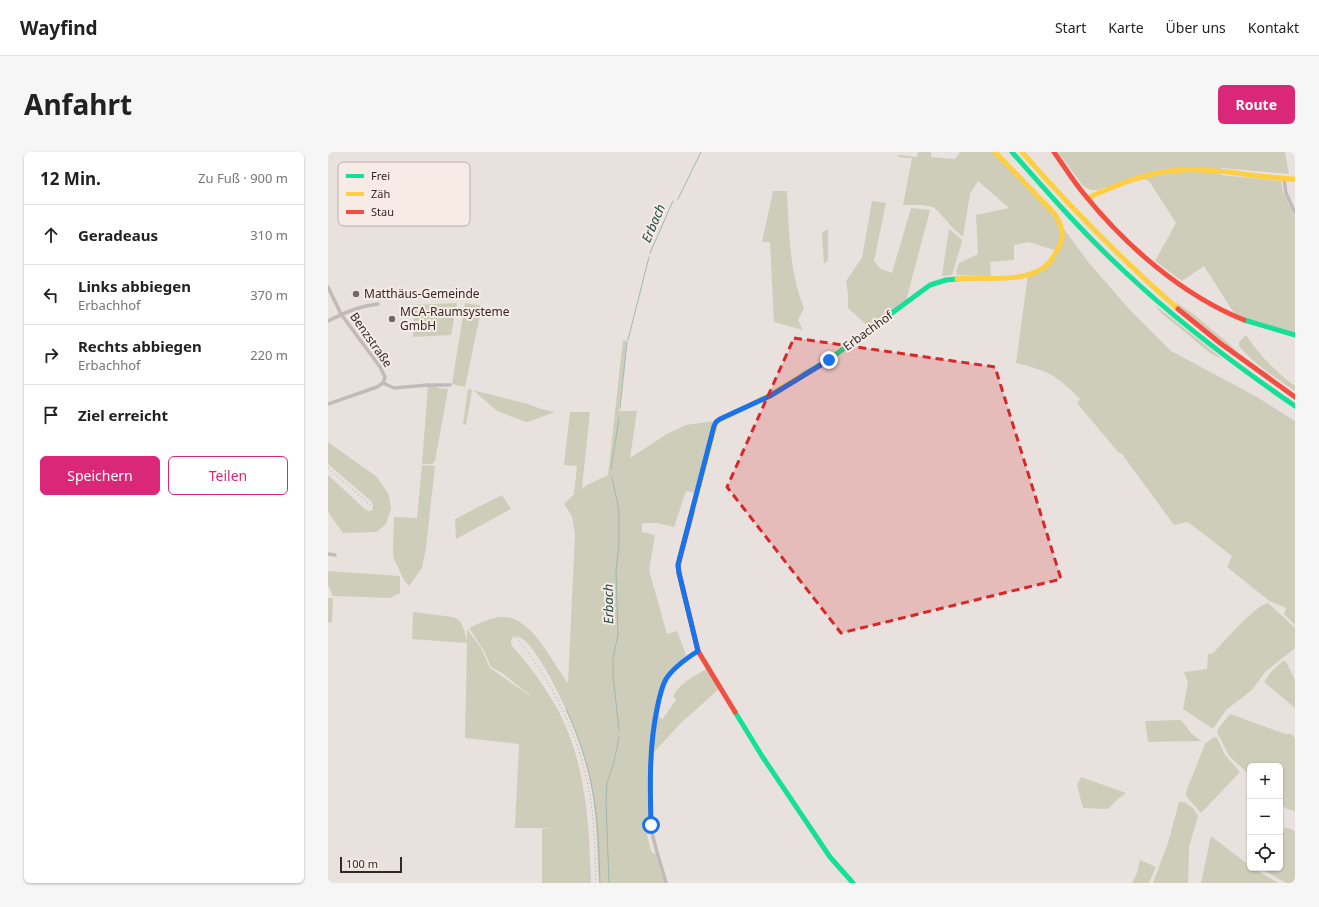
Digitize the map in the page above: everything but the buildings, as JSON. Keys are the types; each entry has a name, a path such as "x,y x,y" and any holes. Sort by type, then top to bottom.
{"main road":[{"name":"Erbachhof","path":"853,883 830,858 766,762 698,651 678,565 716,422 770,396 827,361 937,282 952,278 1006,278 1028,275 1045,266 1054,257 1062,238 1062,225 1054,214 995,152"},
{"path":"1012,152 1081,229 1139,285 1220,352 1295,406"},
{"path":"1022,152 1088,225 1155,290 1223,346 1295,397"},
{"path":"1054,152 1087,198 1124,237 1158,268 1205,300 1235,316 1287,333 1295,334"},
{"path":"1087,198 1144,177 1158,173 1180,170 1196,170 1295,179"}],"street":[{"path":"1284,179 1286,193 1295,213"},
{"name":"Benzstraße","path":"328,287 341,314 380,367 385,377 383,383"},
{"path":"328,321 341,314 361,307 378,304"},
{"path":"328,404 377,387 383,383 394,388 450,385"},
{"path":"328,554 335,554"},
{"path":"666,883 654,844 651,825 650,782 652,737 659,697 667,678 690,656 698,651"}],"highlighted area":[{"path":"794,338 995,367 1061,579 841,633 727,487"}],"green space":[{"path":"918,152 931,152 931,157 955,159 960,152 993,152 1053,214 1089,263 1130,310 1171,351 1257,397 1295,421 1295,625 1284,614 1286,608 1268,600 1227,567 1232,556 1188,522 1174,525 1122,454 1118,452 1077,403 1080,399 1065,384 1044,372 1016,363 1028,275 1038,271 1057,251 1029,242 1014,245 1014,260 990,262 991,276 957,275 956,272 959,263 978,254 976,215 1009,208 978,181 970,194 963,237 933,207 903,205 912,158 898,157 899,155 917,157"},
{"path":"1058,152 1285,152 1289,174 1222,168 1221,175 1281,181 1283,192 1295,218 1295,333 1285,332 1234,313 1204,266 1182,281 1155,261 1176,223 1149,181 1138,176 1098,190 1091,190 1083,186"},
{"path":"773,191 787,191 789,236 795,280 804,308 798,320 803,330 774,322 770,242 762,242"},
{"path":"872,201 886,203 874,261 881,269 892,273 911,208 930,210 906,301 870,328 848,308 846,281 862,258"},
{"path":"828,229 828,261 824,264 822,233"},
{"path":"949,229 962,240 962,242 952,275 942,276"},
{"path":"457,303 451,335 413,337 414,305"},
{"path":"465,303 482,306 465,387 452,384"},
{"path":"1175,303 1192,313 1240,353 1231,348"},
{"path":"1155,305 1224,360 1210,353 1186,333 1187,331 1185,332 1162,314"},
{"path":"1246,335 1268,363 1295,386 1295,391 1258,365 1245,353 1239,346 1239,342"},
{"path":"623,340 627,341 619,411 637,411 630,458 667,434 686,425 715,421 696,493 686,491 674,527 657,523 642,523 642,532 655,535 649,570 667,634 677,631 686,655 665,677 657,696 659,697 652,737 650,828 647,835 651,851 656,855 664,883 599,883 594,804 582,752 570,718 546,670 530,646 522,638 517,636 513,637 511,644 543,686 565,724 579,768 587,813 591,883 542,883 542,829 552,828 515,828 519,744 465,738 467,643 412,639 413,612 453,617 457,619 463,627 467,641 467,629 481,648 490,668 536,700 502,673 491,667 484,651 469,628 493,618 512,618 532,632 568,683 575,535 572,516 564,504 574,494 577,466 564,465 570,412 590,412 582,488 577,492 587,485 608,475"},
{"path":"428,385 448,389 435,461 432,464 422,464"},
{"path":"468,389 472,390 466,425 463,424"},
{"path":"473,390 555,412 526,422 497,411"},
{"path":"328,442 377,477 389,495 391,509 386,524 376,532 343,533 328,512 328,475 366,510 370,511 373,509 373,506 372,502 328,464"},
{"path":"422,465 435,466 426,548 422,568 409,586 404,580 394,559 394,517 417,518"},
{"path":"502,495 511,509 456,539 455,519"},
{"path":"328,571 400,576 400,593 390,598 333,596 328,585"},
{"path":"328,598 333,598 332,622 328,623"},
{"path":"1268,603 1295,628 1295,648 1265,672 1252,690 1226,710 1213,729 1183,709 1188,682 1184,672 1207,669 1208,654 1213,653 1239,625 1255,611"},
{"path":"1283,661 1286,662 1295,680 1295,708 1264,682 1271,672"},
{"path":"707,669 719,689 682,722 654,752 654,737 658,715 662,720 676,700 673,696 676,691 688,680"},
{"path":"1230,714 1285,734 1292,734 1295,739 1295,811 1283,806 1283,763 1247,763 1247,772 1229,756 1217,732"},
{"path":"1181,720 1191,733 1201,741 1148,742 1145,721"},
{"path":"1214,737 1217,738 1225,755 1240,772 1201,813 1186,796 1186,792 1205,744"},
{"path":"1081,777 1126,793 1108,809 1083,808 1077,785"},
{"path":"1179,802 1184,802 1193,808 1198,816 1189,847 1188,883 1153,883 1168,843"},
{"path":"1285,827 1295,831 1295,883 1286,883 1265,871 1283,871 1283,831"},
{"path":"1211,836 1247,864 1247,871 1258,871 1278,883 1201,883"},
{"path":"1140,860 1156,867 1149,883 1132,883 1137,873"}],"waterway":[{"name":"Erbach","path":"678,199 701,152"},
{"name":"Erbach","path":"650,253 673,201"},
{"name":"Erbach","path":"628,340 649,257"},
{"name":"Erbach","path":"620,408 627,342"},
{"name":"Erbach","path":"611,469 619,418"},
{"name":"Erbach","path":"612,477 619,511 619,545 616,571 618,635 613,658 613,675 619,730"},
{"path":"566,709 576,732 591,781 599,844 600,883"},
{"name":"Erbach","path":"609,883 606,802 607,783 614,762 619,737"}],"railway":[{"path":"328,468 374,508"},
{"path":"516,637 531,656 556,697 566,718 583,763 592,810 596,883"}],"traffic: fast":[{"path":"1012,152 1080,228 1144,289 1207,342 1250,375 1295,406"},
{"path":"801,376 827,361 930,285 946,280 957,279"},
{"path":"1244,320 1295,335"},
{"path":"735,712 762,756 830,857 853,883"}],"traffic: slow":[{"path":"957,279 1006,278 1030,274 1040,270 1049,263 1060,245 1062,231 1054,213 995,152"},
{"path":"1022,152 1097,233 1178,309"},
{"path":"1087,198 1110,188 1146,176 1170,171 1211,170 1295,179"},
{"path":"692,512 716,422 770,395 801,376"}],"traffic: jam":[{"path":"1054,152 1072,179 1100,213 1156,267 1199,297 1221,310 1244,320"},
{"path":"1178,309 1220,343 1295,397"},
{"path":"692,512 678,565 679,573 698,651 735,712"}],"place":[{"name":"Matthäus-Gemeinde","path":"356,294"},
{"name":"MCA-Raumsysteme GmbH","path":"392,319"}],"route":[{"path":"651,825 650,782 652,737 659,697 663,685 672,672 698,651 692,632 678,565 714,426 720,419 770,396 829,360"}]}
